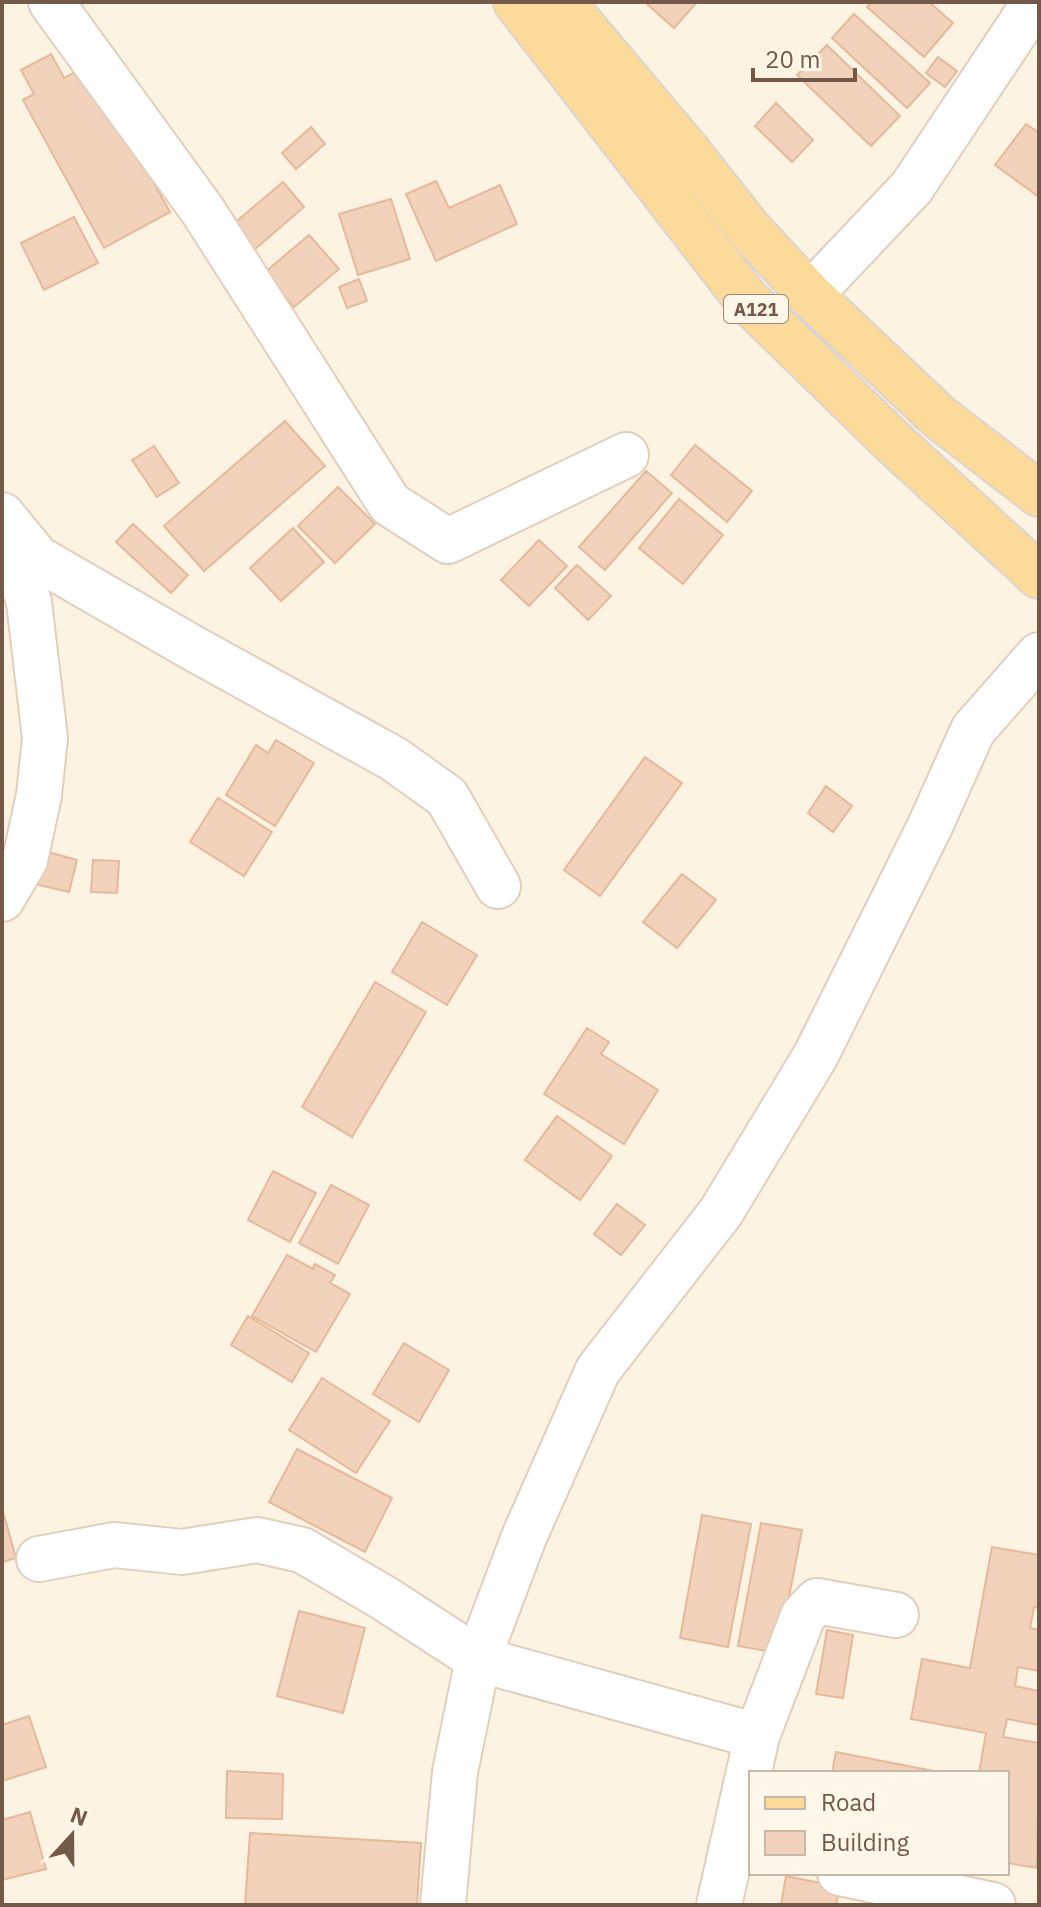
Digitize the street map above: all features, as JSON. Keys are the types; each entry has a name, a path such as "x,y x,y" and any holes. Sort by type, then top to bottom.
{"main road":[{"name":"A121","path":"516,2 747,300 894,443 1039,576"},
{"name":"A121","path":"562,2 749,229 810,295 938,416 1039,494"}],"street":[{"path":"51,2 203,211 390,504 448,541 626,455"},
{"path":"810,295 912,187 1035,2"},
{"path":"2,515 37,558 394,759 447,797 498,886"},
{"path":"2,515 29,602 45,738 39,795 25,860 2,899"},
{"path":"443,1905 455,1772 478,1659 524,1537 598,1370 721,1212 816,1055 930,826 973,730 1039,655"},
{"path":"39,1559 114,1545 182,1552 257,1540 302,1550 478,1659 757,1736"},
{"path":"752,1771 757,1736 803,1616 809,1608 817,1601 896,1615"},
{"path":"719,1905 741,1852 749,1794"},
{"path":"850,1875 993,1905"}],"building":[{"path":"648,2 697,2 674,28"},
{"path":"872,2 929,2 953,23 924,57 867,7"},
{"path":"854,14 930,83 907,108 832,38"},
{"path":"827,45 900,116 871,146 797,75"},
{"path":"51,54 64,78 89,65 170,212 104,248 23,100 34,94 21,70"},
{"path":"938,57 957,71 945,87 926,73"},
{"path":"776,103 813,140 792,162 755,126"},
{"path":"1026,124 1039,133 1039,197 995,165"},
{"path":"311,127 325,144 296,169 282,153"},
{"path":"436,181 449,208 500,185 517,224 436,261 406,194"},
{"path":"283,182 304,207 247,256 225,231"},
{"path":"391,199 410,259 358,275 339,214"},
{"path":"74,217 98,263 44,290 21,243"},
{"path":"309,235 339,269 294,307 264,273"},
{"path":"359,279 367,301 347,308 339,287"},
{"path":"285,421 325,466 204,571 164,526"},
{"path":"695,445 752,491 727,522 671,475"},
{"path":"154,446 179,483 157,497 132,460"},
{"path":"646,471 672,493 605,570 579,547"},
{"path":"338,487 375,524 335,563 298,526"},
{"path":"679,499 723,535 683,584 639,548"},
{"path":"133,524 188,575 171,593 116,542"},
{"path":"293,528 324,562 281,601 250,568"},
{"path":"539,540 567,566 529,606 501,580"},
{"path":"577,565 611,596 588,620 555,588"},
{"path":"276,740 314,763 275,826 226,795 256,745 268,753"},
{"path":"645,757 682,783 600,896 564,870"},
{"path":"826,786 852,806 833,832 808,813"},
{"path":"218,798 272,832 244,876 190,842"},
{"path":"44,851 77,860 69,892 35,884"},
{"path":"93,860 119,861 117,893 91,892"},
{"path":"682,874 716,900 677,948 643,922"},
{"path":"422,922 477,955 447,1005 392,972"},
{"path":"375,982 426,1012 352,1137 302,1107"},
{"path":"587,1028 609,1042 601,1054 658,1090 624,1144 544,1094"},
{"path":"557,1116 612,1156 580,1200 525,1160"},
{"path":"273,1171 316,1193 290,1242 248,1220"},
{"path":"331,1185 369,1205 338,1264 299,1243"},
{"path":"617,1204 645,1225 621,1255 594,1234"},
{"path":"287,1255 313,1269 315,1264 335,1275 330,1283 350,1294 316,1352 252,1316"},
{"path":"248,1316 309,1353 292,1382 231,1345"},
{"path":"404,1343 449,1370 419,1422 373,1394"},
{"path":"322,1378 390,1421 356,1473 289,1430"},
{"path":"297,1449 392,1498 365,1552 269,1502"},
{"path":"2,1508 16,1558 2,1562"},
{"path":"702,1515 751,1524 728,1647 680,1638"},
{"path":"761,1523 802,1530 778,1653 738,1646"},
{"path":"992,1547 1039,1555 1039,1608 1034,1607 1030,1628 1039,1630 1039,1671 1018,1667 1015,1686 1039,1691 1039,1725 1007,1719 1003,1737 1039,1743 1037,1868 1009,1863 1009,1771 979,1771 986,1733 911,1719 922,1659 970,1668"},
{"path":"299,1611 365,1628 343,1713 277,1696"},
{"path":"827,1630 853,1635 843,1698 816,1694"},
{"path":"29,1716 46,1767 2,1781 2,1725"},
{"path":"836,1752 934,1771 832,1771"},
{"path":"227,1771 283,1774 282,1819 226,1818"},
{"path":"30,1812 46,1869 2,1880 2,1820"},
{"path":"250,1833 421,1843 417,1905 245,1905"},
{"path":"786,1876 840,1887 836,1905 781,1905"}]}
